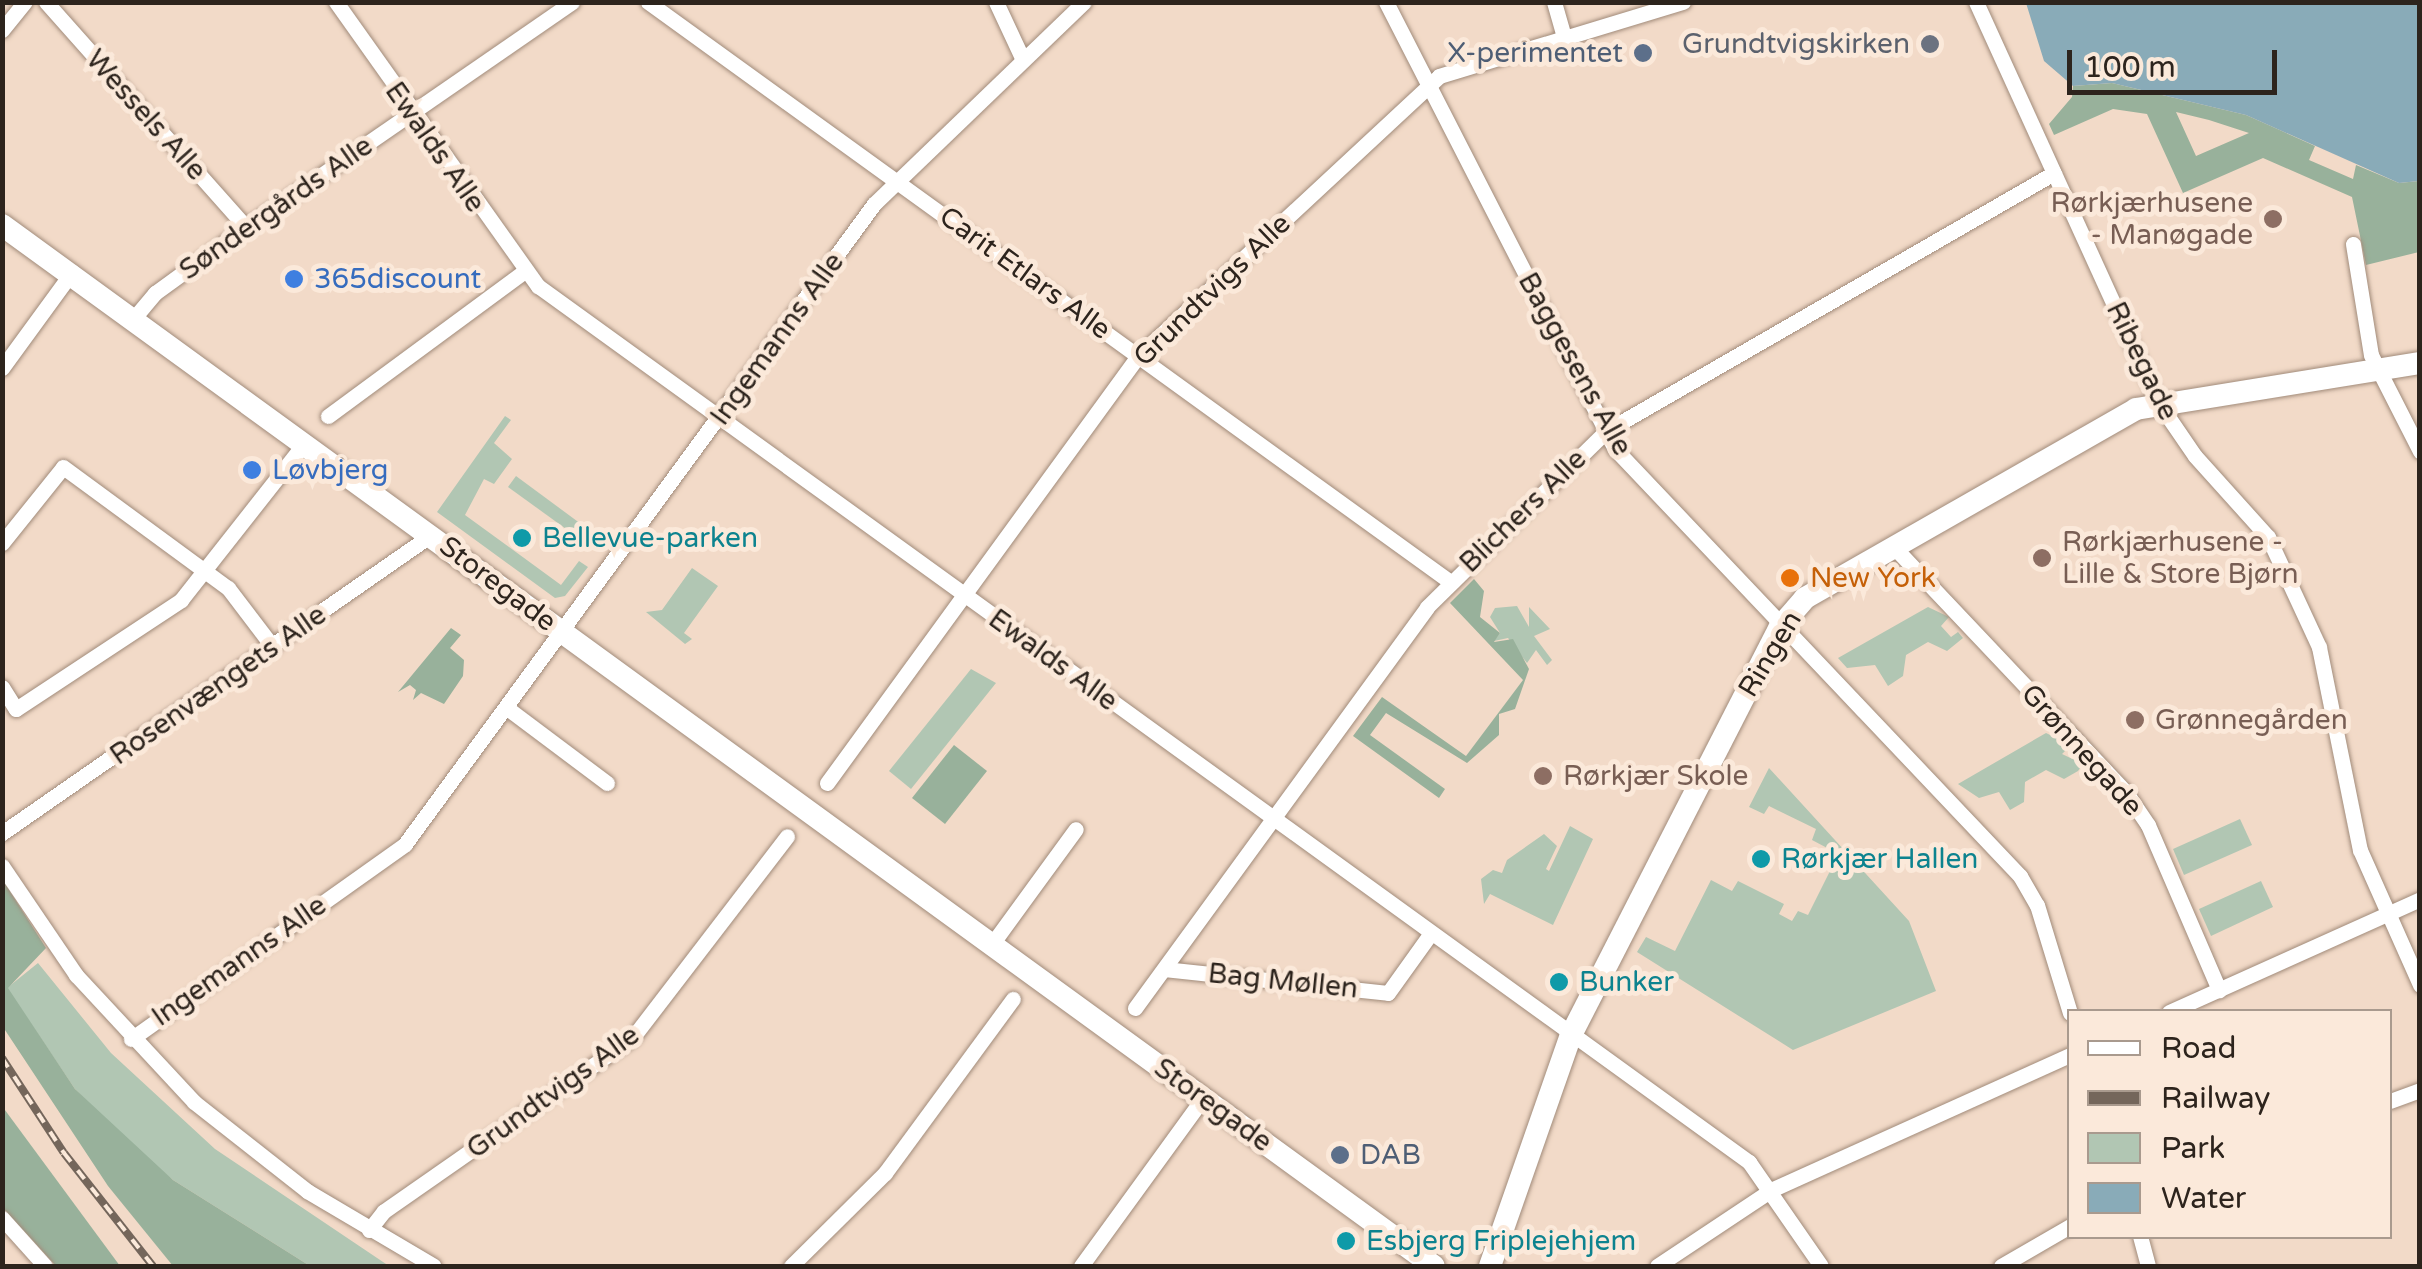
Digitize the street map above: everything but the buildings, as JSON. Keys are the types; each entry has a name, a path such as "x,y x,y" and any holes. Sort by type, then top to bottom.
{"street":[{"path":"2,30 25,2"},
{"name":"Wessels Alle","path":"46,2 246,227"},
{"name":"Ewalds Alle","path":"336,2 523,272 720,419 1749,1162 1773,1189 1821,1266"},
{"name":"Søndergårds Alle","path":"134,318 156,292 246,227 572,2"},
{"name":"Carit Etlars Alle","path":"648,2 1449,581"},
{"path":"996,2 1024,60"},
{"name":"Ingemanns Alle","path":"131,1039 406,844 897,180 1084,2"},
{"name":"Baggesens Alle","path":"1386,2 1606,431 1780,627 2020,876 2037,905 2069,1009"},
{"path":"1554,2 1564,38"},
{"name":"Grundtvigs Alle","path":"828,783 1138,356 1439,76 1683,2"},
{"name":"Ribegade","path":"1976,2 2158,402 2194,456 2268,537 2319,647 2360,850 2420,985"},
{"name":"Blichers Alle","path":"1135,1008 1449,581 1606,431 2054,173"},
{"name":"Storegade","path":"2,224 1434,1266"},
{"path":"2353,244 2371,355 2383,368 2420,451"},
{"path":"2,368 72,272"},
{"path":"328,416 523,272"},
{"name":"Ringen","path":"1490,1266 1571,1035 1780,627 1805,598 2158,402 2420,363"},
{"path":"2,687 16,709 181,600 302,446"},
{"path":"2,543 62,467 207,571 274,647"},
{"name":"Rosenvængets Alle","path":"2,834 431,535"},
{"name":"Grønnegade","path":"1893,546 2125,791 2148,825 2218,990"},
{"path":"507,708 607,782"},
{"path":"992,944 1076,828"},
{"name":"Grundtvigs Alle","path":"369,1230 384,1212 633,1037 788,836"},
{"path":"2,866 57,951 131,1039 244,1145 369,1230 434,1266"},
{"path":"2176,1009 2388,917 2420,899"},
{"name":"Bag Møllen","path":"1164,969 1388,992 1431,933"},
{"path":"791,1266 886,1173 1013,999"},
{"path":"1656,1266 1773,1189 2067,1057"},
{"path":"2392,1100 2420,1090"},
{"path":"1081,1266 1203,1098"},
{"path":"2,1218 46,1266"},
{"path":"2001,1266 2067,1228"},
{"path":"2141,1239 2148,1266"}],"green space":[{"path":"2112,83 2246,115 2315,146 2309,160 2353,179 2356,165 2399,183 2419,181 2419,252 2366,265 2352,197 2263,158 2183,193 2147,114 2113,109 2054,135 2049,124 2072,97 2073,86","holes":["2176,112 2249,133 2196,156"]},
{"path":"505,416 511,420 494,443 512,459 494,484 484,479 465,515 561,585 579,561 588,567 565,596 555,598 437,512"},
{"path":"516,476 581,524 573,534 508,487"},
{"path":"692,568 718,586 684,633 692,639 685,644 646,612 662,610"},
{"path":"1474,579 1484,591 1480,617 1500,633 1494,642 1513,639 1529,669 1515,709 1499,714 1499,735 1467,763 1386,713 1370,735 1445,789 1439,798 1353,736 1382,697 1466,756 1523,680 1450,603"},
{"path":"1517,606 1529,627 1529,607 1550,629 1534,636 1552,660 1547,665 1536,650 1527,663 1508,638 1494,641 1500,633 1490,617 1495,608"},
{"path":"1928,607 1949,617 1941,626 1951,637 1958,632 1963,638 1947,651 1928,642 1906,655 1903,676 1888,686 1875,665 1847,668 1838,658"},
{"path":"451,628 461,635 450,648 464,660 463,676 444,704 421,693 413,700 416,690 410,685 398,692"},
{"path":"971,669 996,683 911,789 889,771"},
{"path":"2046,733 2071,745 2062,754 2083,764 2078,771 2064,779 2046,770 2025,782 2024,802 2010,810 1999,792 1979,798 1958,784"},
{"path":"954,745 987,771 945,824 912,798"},
{"path":"1769,768 1909,921 1936,991 1793,1050 1637,952 1646,937 1675,951 1711,880 1732,891 1738,881 1784,904 1779,914 1792,921 1798,911 1808,915 1832,867 1825,863 1831,850 1812,840 1816,829 1769,806 1764,814 1749,807"},
{"path":"2240,819 2252,845 2184,875 2173,849"},
{"path":"1570,826 1593,839 1553,925 1490,894 1484,904 1481,879 1493,870 1502,873 1507,860 1544,834 1557,846 1546,869 1549,871"},
{"path":"2,879 46,948 8,988 75,1089 173,1180 310,1266 173,1266 108,1186 3,1027"},
{"path":"2261,881 2273,907 2211,936 2199,909"},
{"path":"38,963 111,1053 215,1149 389,1266 310,1266 173,1180 117,1134 75,1089 7,988"},
{"path":"2,1106 120,1266 56,1266 3,1208"}],"water":[{"path":"2026,3 2419,3 2419,181 2399,183 2246,115 2112,83 2073,86 2044,61"}],"railway":[{"path":"2,1058 64,1153 153,1266"}],"place":[{"name":"Grundtvigskirken","path":"1930,44"},
{"name":"X-perimentet","path":"1643,53"},
{"name":"Rørkjærhusene - Manøgade","path":"2273,219"},
{"name":"365discount","path":"294,279"},
{"name":"Løvbjerg","path":"252,470"},
{"name":"Bellevue-parken","path":"522,538"},
{"name":"Rørkjærhusene - Lille & Store Bjørn","path":"2042,558"},
{"name":"New York","path":"1790,578"},
{"name":"Grønnegården","path":"2135,720"},
{"name":"Rørkjær Skole","path":"1543,776"},
{"name":"Rørkjær Hallen","path":"1761,859"},
{"name":"Bunker","path":"1559,982"},
{"name":"DAB","path":"1340,1155"},
{"name":"Esbjerg Friplejehjem","path":"1346,1241"}]}
